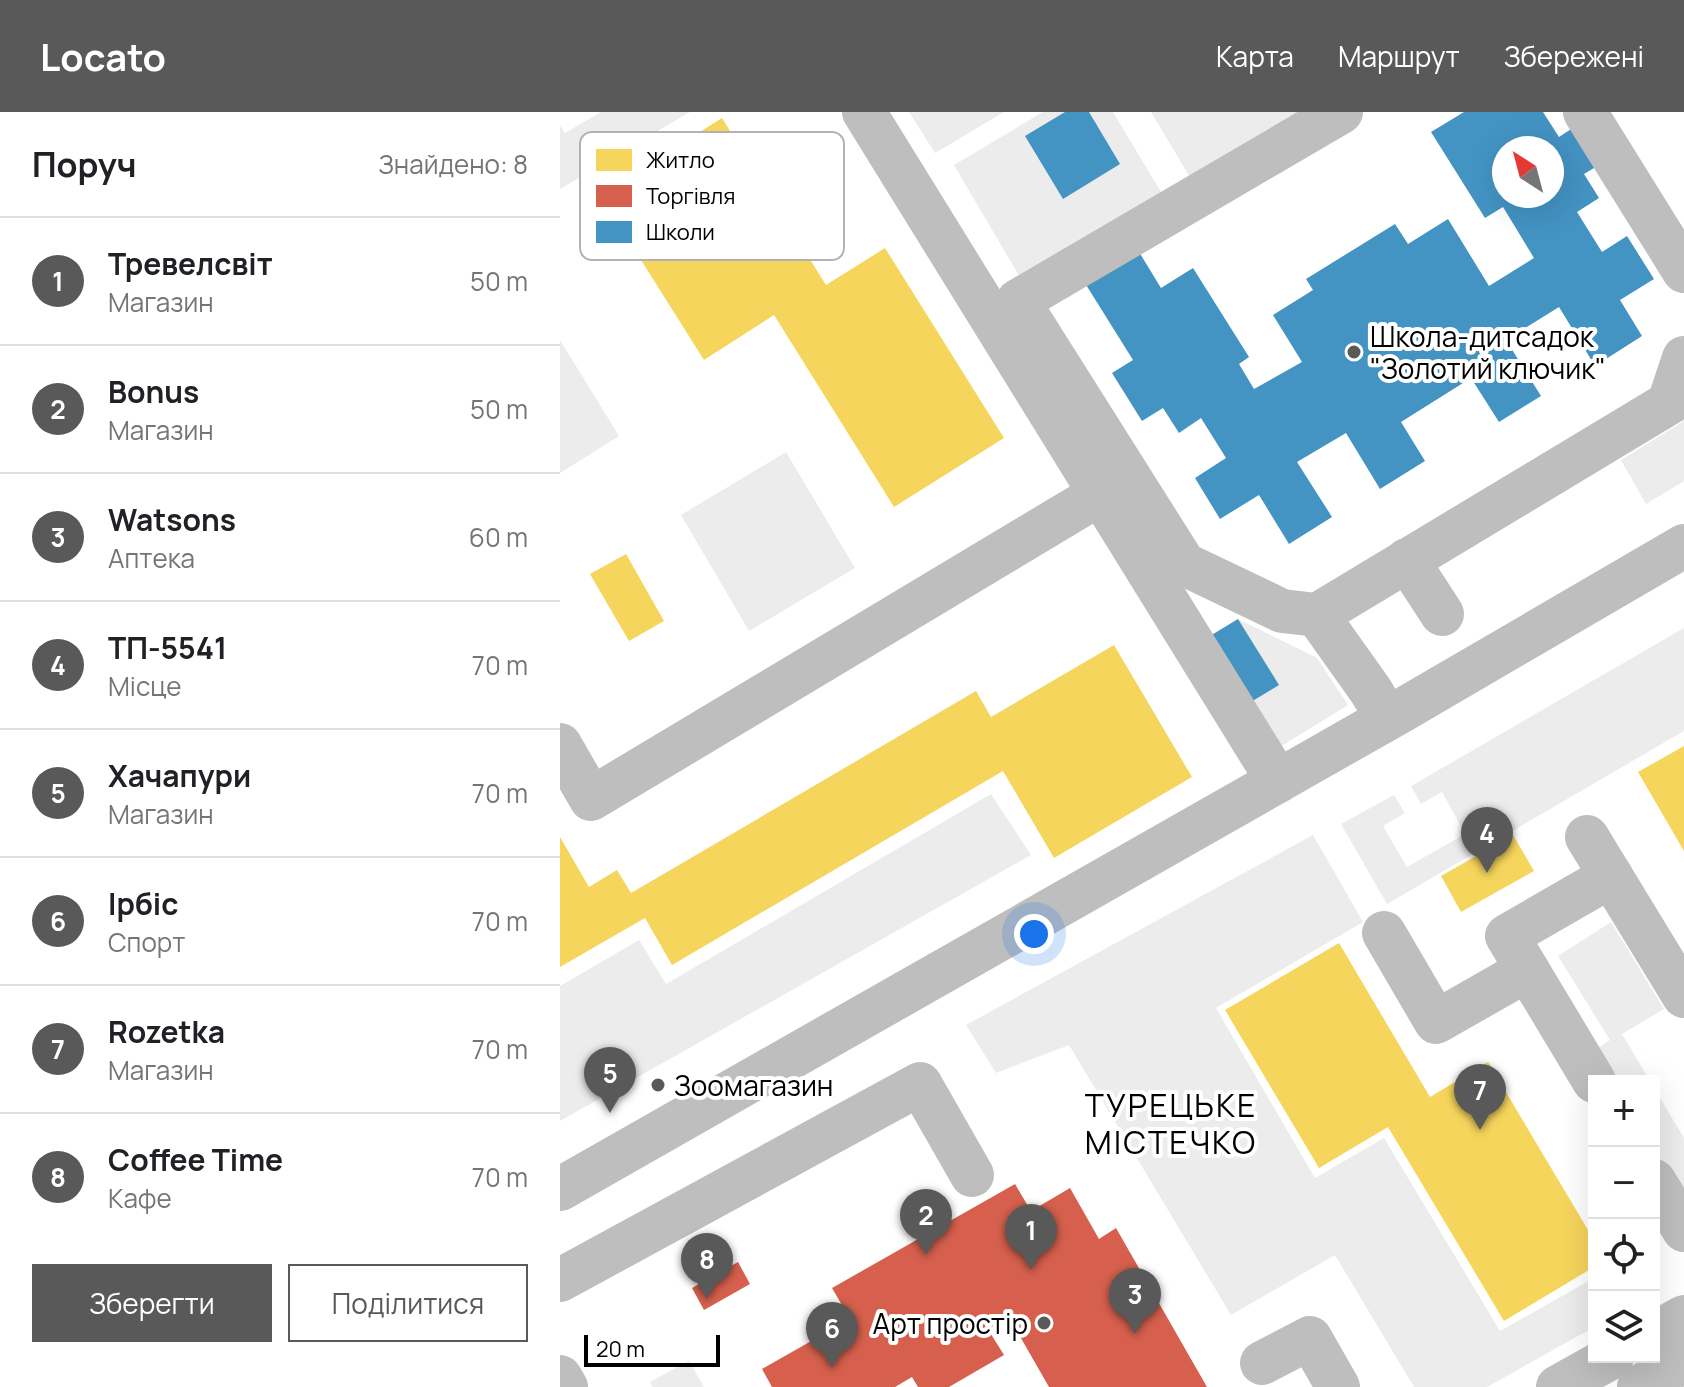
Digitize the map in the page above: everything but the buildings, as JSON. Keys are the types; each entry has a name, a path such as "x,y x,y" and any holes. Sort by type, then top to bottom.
{"street":[{"path":"864,112 1278,781"},
{"path":"1341,112 1018,301 1184,564 1282,611 1317,615 1669,403 1684,358"},
{"path":"1585,112 1684,271"},
{"path":"560,745 591,799 1100,494"},
{"path":"560,1189 1684,546"},
{"path":"1407,560 1442,614"},
{"path":"1317,615 1387,718"},
{"path":"1587,837 1684,996"},
{"path":"1590,1075 1507,936 1611,876"},
{"path":"1384,933 1436,1022 1527,970"},
{"path":"560,1280 920,1084 972,1175"},
{"path":"1660,1191 1684,1230"},
{"path":"1660,1331 1684,1317"},
{"path":"1262,1363 1310,1338 1338,1387"},
{"path":"1639,1387 1684,1361"},
{"path":"1558,1387 1601,1363"},
{"path":"560,1377 566,1387"}],"shaded area":[{"path":"601,112 690,112 656,132 580,132 580,177 560,189 560,126 565,133"},
{"path":"909,112 1004,112 935,153"},
{"path":"1043,112 1113,112 1167,202 1025,286 954,165"},
{"path":"1151,112 1316,112 1194,184"},
{"path":"560,340 619,436 560,473"},
{"path":"1684,421 1684,481 1646,504 1621,460"},
{"path":"786,452 855,568 749,631 681,515"},
{"path":"1238,619 1317,658 1348,705 1275,750 1205,639"},
{"path":"1684,628 1684,731 1387,904 1341,824 1394,795 1405,813 1383,826 1407,867 1465,834 1442,792 1421,804 1411,786"},
{"path":"991,794 1031,855 560,1121 560,986 639,940 666,984"},
{"path":"1313,835 1363,922 1216,1008 1315,1178 1384,1138 1500,1331 1588,1281 1588,1330 1487,1387 1414,1387 1335,1255 1231,1315 1069,1045 996,1073 966,1025"},
{"path":"1611,922 1664,1009 1622,1034 1646,1075 1610,1075 1595,1050 1610,1040 1558,956"},
{"path":"1660,1098 1684,1138 1684,1200 1660,1160"},
{"path":"689,1361 704,1387 653,1387 650,1382"}],"place":[{"name":"Школа-дитсадок \"Золотий ключик\"","path":"1354,352"},
{"name":"ТП-5541","path":"1487,873"},
{"name":"Зоомагазин","path":"658,1085"},
{"name":"Хачапури","path":"610,1113"},
{"name":"Rozetka","path":"1480,1130"},
{"name":"Bonus","path":"926,1255"},
{"name":"Тревелсвіт","path":"1031,1270"},
{"name":"Coffee Time","path":"707,1299"},
{"name":"Арт простір","path":"1044,1323"},
{"name":"Watsons","path":"1135,1334"},
{"name":"Ірбіс","path":"832,1368"}],"district":[{"name":"ТУРЕЦЬКЕ МІСТЕЧКО","path":"1171,1124"}]}
